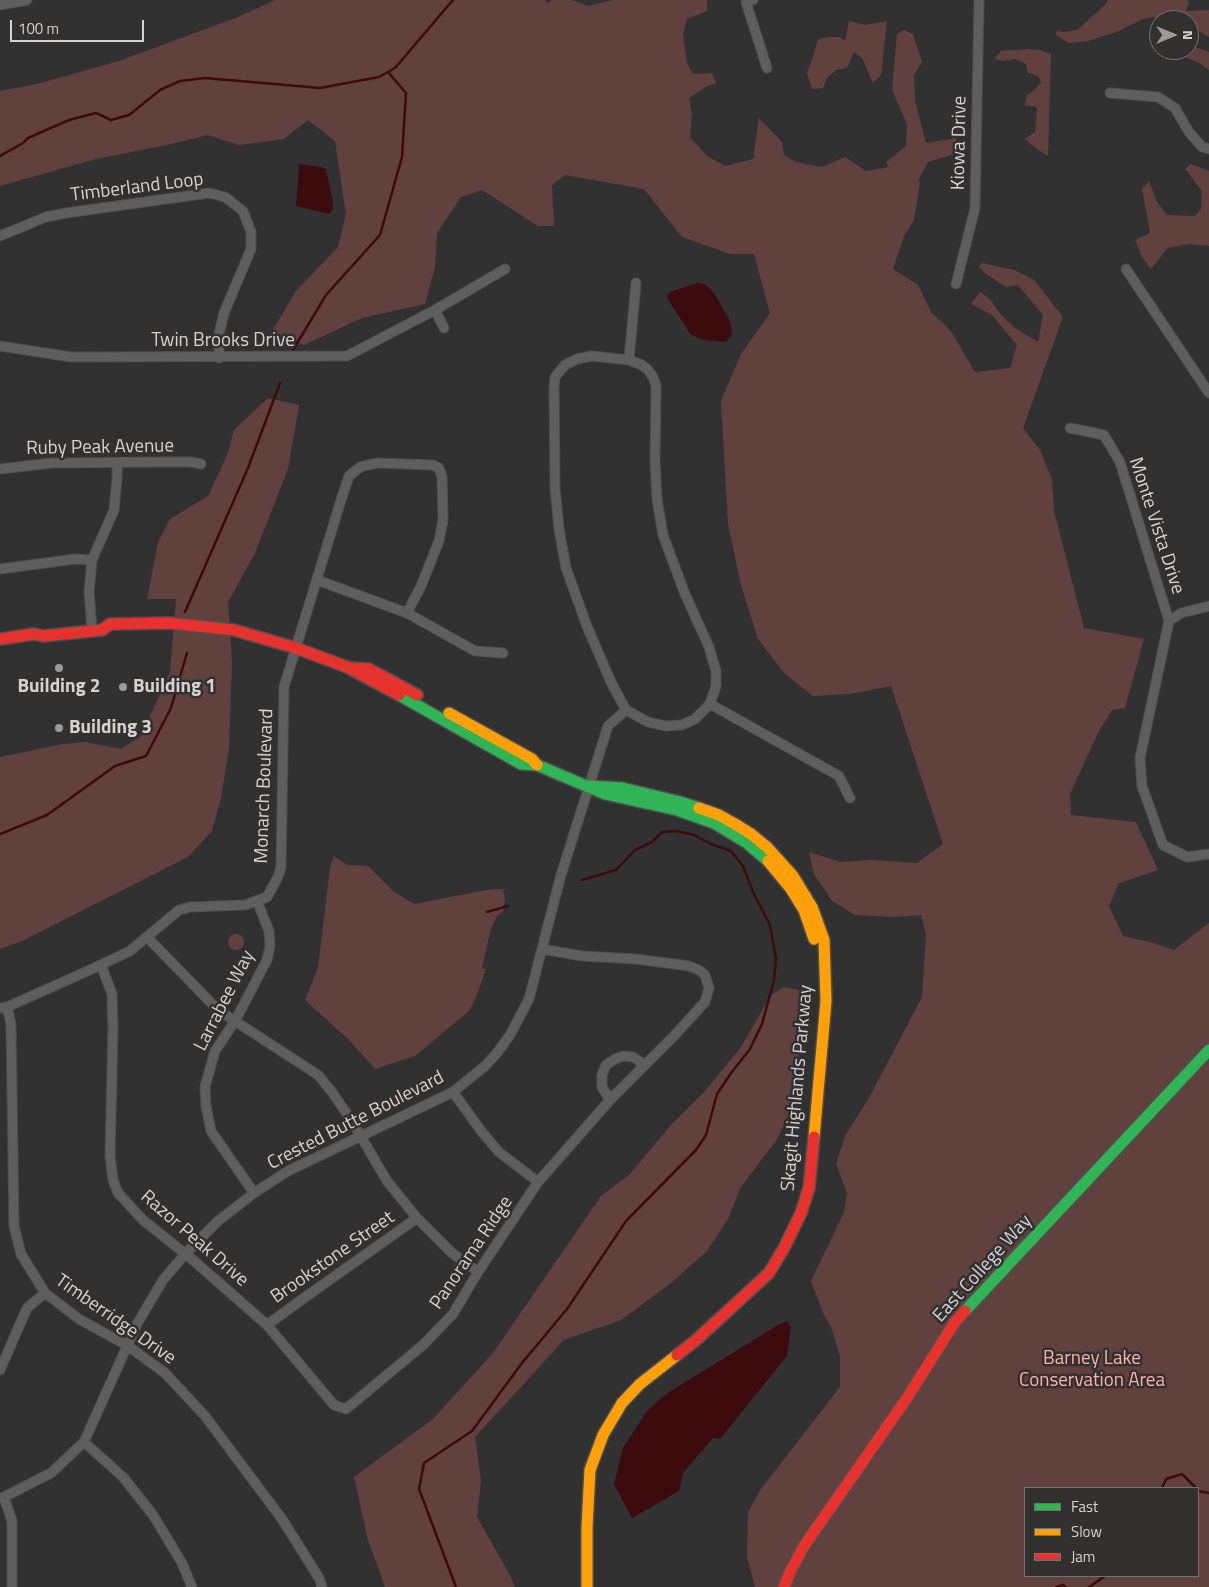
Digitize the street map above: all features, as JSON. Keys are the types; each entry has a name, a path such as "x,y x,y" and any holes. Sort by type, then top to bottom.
{"street":[{"path":"0,5 27,0"},
{"path":"753,0 746,2 767,68"},
{"name":"Kiowa Drive","path":"956,284 975,208 980,0"},
{"path":"1110,93 1158,97 1175,108 1189,132 1202,147 1209,149"},
{"name":"Timberland Loop","path":"0,236 46,217 66,213 209,193 224,196 242,211 251,232 251,249 224,313 220,334 219,358"},
{"name":"Twin Brooks Drive","path":"0,346 71,357 219,358 347,356 435,310 505,269"},
{"path":"1126,269 1209,393"},
{"path":"629,360 636,283"},
{"path":"435,310 444,328"},
{"path":"592,356 629,360 642,365 648,370 656,386 655,462 659,508 664,535 679,577 714,661 716,672 716,686 710,704 694,719 682,725 666,726 648,722 626,710 612,684 588,629 566,568 559,529 556,504 553,414 555,377 565,366 577,359 592,356"},
{"name":"Monte Vista Drive","path":"1070,428 1104,435 1120,462 1169,621 1181,613 1209,606"},
{"name":"Ruby Peak Avenue","path":"0,469 51,463 191,462 201,464"},
{"path":"97,630 89,592 92,560 114,510 117,463"},
{"name":"Monarch Boulevard","path":"257,902 267,896 278,877 280,867 284,687 349,476 360,467 377,463 433,465 439,468 442,477 443,520 439,541 421,586 407,614"},
{"path":"0,569 75,559 92,560"},
{"path":"317,580 407,614 475,651 502,653"},
{"path":"1169,621 1140,758 1142,786 1163,845 1187,857 1209,854"},
{"name":"Skagit Highlands Parkway","path":"0,647 27,643 43,636 97,630 106,633 167,630 228,636 241,634 296,648 347,668 369,670 532,759 537,765 605,794 677,810 699,817 730,832 748,842 764,856 791,888 804,910 816,944 824,959 826,1001 809,1188 801,1213 769,1273 694,1340 640,1384 622,1403 603,1435 590,1470 587,1527 587,1587"},
{"name":"Skagit Highlands Parkway","path":"0,639 34,634 43,636"},
{"path":"710,704 839,776 850,798"},
{"name":"Crested Butte Boulevard","path":"2,1498 51,1473 84,1442 137,1324 163,1280 185,1254 218,1221 254,1193 288,1171 453,1092 485,1066 497,1053 510,1035 529,999 561,875 608,726 626,710"},
{"path":"4,1008 130,951 179,910 190,907 246,905 257,902"},
{"name":"Larrabee Way","path":"254,1193 211,1132 205,1088 215,1052 235,1021 267,960 270,946 268,931 257,902"},
{"path":"147,937 218,1010 318,1075 332,1092 386,1181 417,1218 452,1253 478,1272"},
{"name":"Panorama Ridge","path":"346,1409 423,1345 453,1314 478,1272 538,1182 610,1100 673,1038 705,1002 709,988 705,975 689,966 636,959 582,956 542,948"},
{"name":"Razor Peak Drive","path":"101,965 112,994 110,1156 113,1180 118,1193 143,1220 268,1325 334,1405 346,1409"},
{"name":"Timberridge Drive","path":"4,1008 12,1032 14,1226 21,1254 45,1293 79,1319 128,1346 165,1373 205,1416 282,1518 319,1578 322,1587"},
{"name":"East College Way","path":"784,1587 804,1546 907,1398 955,1322 980,1293 1209,1050"},
{"path":"610,1100 602,1087 602,1075 606,1065 616,1058 623,1056 633,1057 645,1064"},
{"path":"453,1092 499,1152 538,1182"},
{"name":"Brookstone Street","path":"268,1325 417,1218"},
{"path":"0,1370 27,1308 45,1293"},
{"path":"84,1442 123,1477 153,1516 182,1563 192,1587"},
{"path":"2,1498 12,1521 12,1587"}],"green space":[{"name":"Barney Lake Conservation Area","path":"275,0 545,0 547,3 552,0 572,0 588,6 613,0 707,0 707,11 687,19 683,34 687,63 693,74 712,73 716,83 689,98 692,114 690,137 707,156 725,166 753,159 759,118 782,142 784,155 796,162 822,167 845,157 866,171 889,167 886,162 906,146 907,124 892,90 897,34 904,30 913,34 922,62 914,75 915,101 926,143 956,138 958,153 928,162 918,181 920,183 914,220 904,236 893,269 918,285 931,312 951,331 975,372 1010,368 1017,345 992,315 971,304 980,292 990,299 1002,316 1015,328 1038,342 1043,315 1018,285 1006,287 979,267 982,263 1014,270 1034,280 1063,317 1023,428 1040,450 1052,479 1054,511 1084,628 1144,639 1125,708 1112,710 1098,733 1070,794 1071,815 1136,822 1158,870 1119,883 1109,906 1123,936 1174,950 1209,923 1209,1587 755,1587 747,1557 748,1512 761,1489 840,1387 840,1356 831,1327 824,1315 811,1281 844,1212 847,1193 836,1164 845,1136 870,1096 922,997 926,934 921,915 893,917 855,915 832,901 814,874 809,852 840,862 870,860 917,863 943,844 891,686 850,694 813,696 785,674 758,639 741,585 728,524 721,401 741,354 770,313 754,254 730,254 682,237 644,189 565,175 552,185 554,226 538,226 482,190 461,197 437,233 435,267 425,304 362,318 304,345 271,333 296,291 338,247 346,214 335,141 308,120 284,139 239,145 208,135 96,159 0,186 0,91 37,84 119,61 238,17"},
{"path":"1108,0 1187,0 1189,3 1186,10 1149,10 1149,18 1119,31 1088,41 1069,43 1056,35 1057,30 1063,32 1077,30 1104,6"},
{"path":"1199,10 1209,10 1209,37 1199,31"},
{"path":"849,21 865,25 887,21 881,75 873,83 862,58 854,52 847,68 836,70 827,78 823,88 812,89 807,73 818,39 840,37 845,41"},
{"path":"1199,48 1209,52 1209,70 1192,60 1199,60"},
{"path":"1040,50 1051,54 1048,156 1025,139 1035,132 1037,107 1025,105 1027,95 1034,91 1041,82 1038,76 1028,73 1026,64 1015,59 1003,61 994,59 1001,51"},
{"path":"1191,164 1209,171 1209,246 1188,244 1168,248 1151,269 1142,257 1135,240 1150,233 1142,189 1149,181 1157,202 1167,215 1195,216 1201,209 1202,191 1185,169"},
{"path":"268,398 299,405 288,469 255,553 228,602 232,662 229,748 221,798 212,831 188,857 22,941 0,949 0,757 63,744 86,742 121,749 141,736 170,672 176,599 147,599 158,542 170,519 208,496 228,453 234,430"},
{"path":"334,856 347,865 368,866 393,891 414,904 492,889 503,889 505,898 503,911 497,916 491,928 482,968 486,969 469,1011 415,1056 375,1069 348,1039 305,1000 318,968 330,868"},
{"path":"233,934 239,934 244,939 242,948 233,950 228,945 228,939"},
{"path":"784,987 803,991 797,1094 778,1138 741,1187 728,1219 707,1251 671,1283 621,1320 564,1340 475,1437 481,1481 477,1517 515,1587 385,1587 368,1540 354,1477 433,1419 493,1353 601,1196 629,1175 671,1125 705,1091 741,1047 771,995"}],"shaded area":[{"path":"299,164 326,169 333,202 333,209 329,214 296,206"},
{"path":"698,283 705,284 714,293 729,319 732,330 731,336 726,342 704,340 691,335 667,298 668,294 672,291"},
{"path":"787,1321 791,1328 787,1356 720,1439 713,1438 683,1473 679,1491 632,1518 614,1484 623,1448 647,1411 666,1394"}],"waterway":[{"path":"0,156 23,143 28,138 69,120 96,113 111,120 129,115 160,90 180,81 205,78 320,88 379,77 395,68 453,0"},
{"path":"293,350 326,295 380,235 402,157 406,93 388,72"},
{"path":"185,612 248,468 280,383"},
{"path":"0,834 47,815 115,766 146,756 171,708 187,653"},
{"path":"456,1587 419,1489 424,1463 472,1431 522,1363 567,1309 626,1221 696,1150 706,1135 717,1094 750,1049 762,1024 774,980 776,959 770,925 753,892 743,866 731,851 711,844 694,835 677,831 662,832 652,842 635,850 616,870 582,880"},
{"path":"487,912 508,906"},
{"path":"1162,1487 1166,1479 1182,1474 1195,1487"},
{"path":"1199,1491 1209,1493"},
{"path":"1089,1587 1104,1577"},
{"path":"1056,1587 1063,1585 1066,1587"}],"traffic: fast":[{"path":"399,695 521,764 537,765 605,794 677,810 714,823 747,843 768,861"},
{"path":"589,786 622,788 699,808"},
{"path":"965,1311 1209,1050"}],"traffic: slow":[{"path":"449,713 532,759 537,765"},
{"path":"699,808 719,815 735,824 767,847 793,876 812,907 824,940 826,1001 814,1137"},
{"path":"768,861 791,889 804,910 814,939"},
{"path":"587,1587 587,1527 590,1470 603,1435 622,1403 640,1384 677,1355"}],"traffic: jam":[{"path":"0,639 34,634 43,636 102,630 110,624 169,623 234,630 296,648 347,667 399,695"},
{"path":"353,668 369,669 417,695"},
{"path":"677,1355 695,1341 769,1273 801,1213 809,1188 814,1137"},
{"path":"784,1587 804,1546 907,1398 955,1322 965,1311"}],"place":[{"name":"Building 2","path":"59,668"},
{"name":"Building 1","path":"123,687"},
{"name":"Building 3","path":"59,728"}]}
